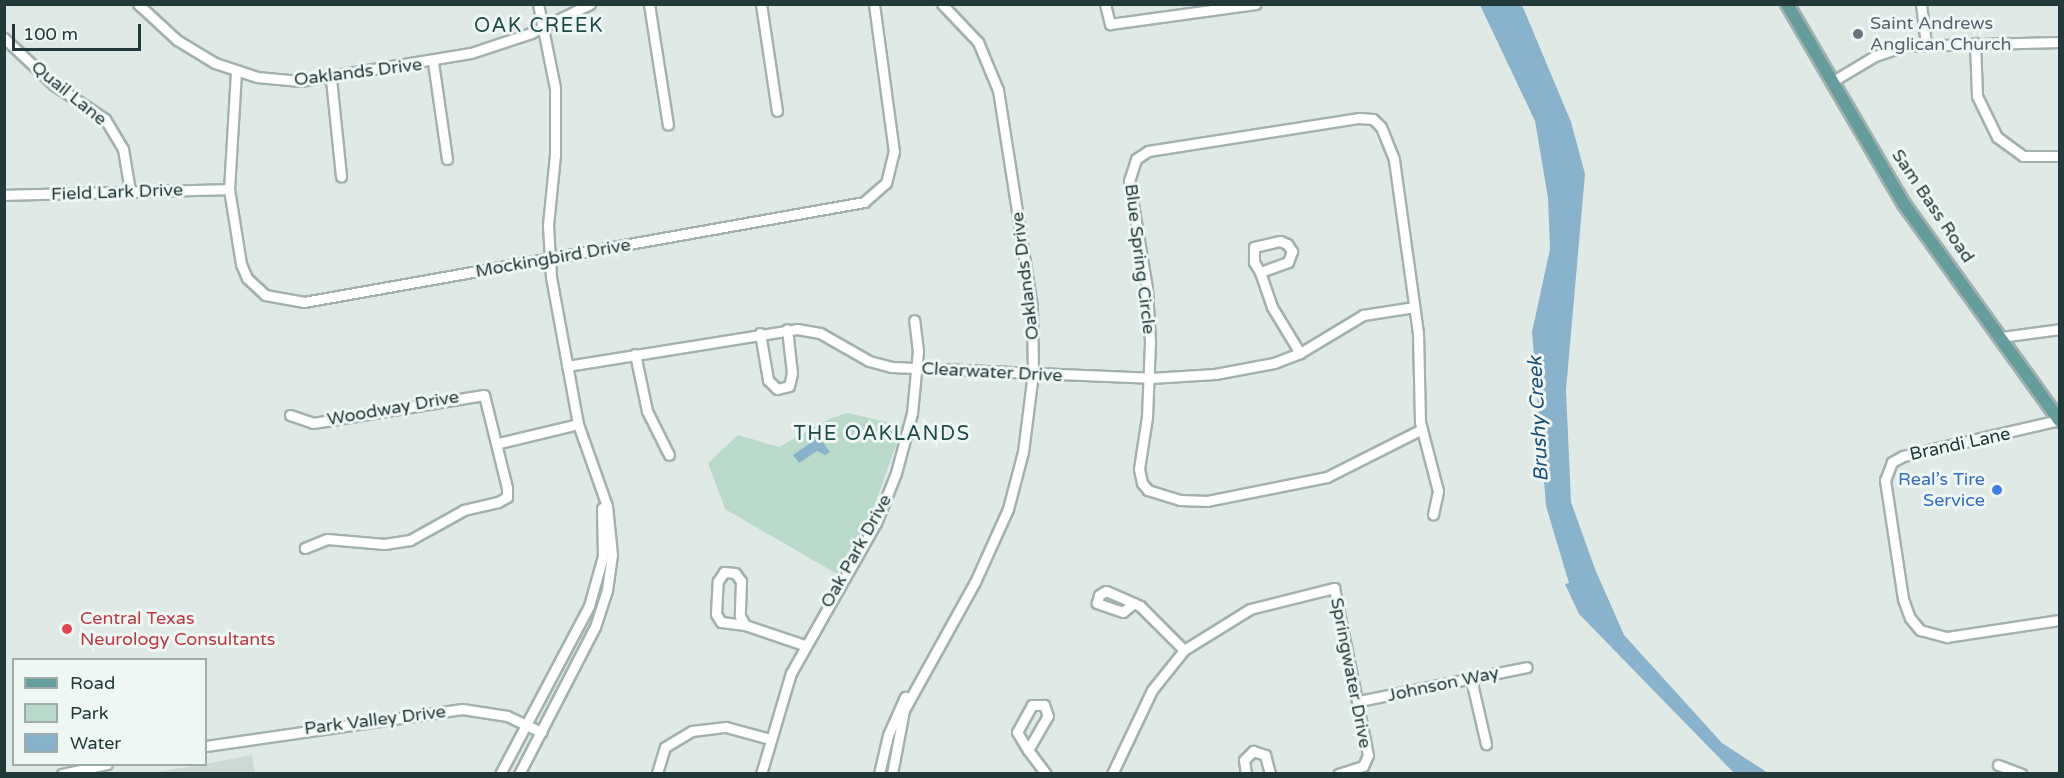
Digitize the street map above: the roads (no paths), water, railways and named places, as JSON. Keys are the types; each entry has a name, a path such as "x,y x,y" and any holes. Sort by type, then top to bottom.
{"main road":[{"name":"Sam Bass Road","path":"1787,4 1904,204 2059,420"}],"street":[{"name":"Oaklands Drive","path":"138,4 194,52 236,72 284,81 331,78 433,62 491,47 545,26 590,4"},
{"path":"519,774 595,627 607,590 611,529 600,485 578,424 550,258 548,225 556,118 545,26 538,4"},
{"path":"649,4 668,125"},
{"path":"761,4 777,111"},
{"name":"Mockingbird Drive","path":"236,72 229,189 241,264 247,278 265,295 281,301 304,302 854,205 878,193 890,176 894,152 874,4"},
{"name":"Oaklands Drive","path":"892,774 904,710 975,582 1008,509 1023,452 1033,373 1032,307 998,90 978,42 942,4"},
{"path":"1106,4 1110,24 1256,4"},
{"path":"1921,4 1926,44"},
{"name":"Quail Lane","path":"4,38 54,85 105,119 123,149 130,191"},
{"path":"1833,81 1875,56 1926,44 2060,42"},
{"path":"1975,43 1977,96 1997,137 2023,156 2060,156"},
{"path":"433,62 447,159"},
{"path":"331,78 341,176"},
{"name":"Blue Spring Circle","path":"1373,119 1381,128 1394,160 1414,307 1422,429 1327,477 1207,501 1180,500 1152,492 1139,476 1150,378 1147,288 1129,181 1130,168 1148,151 1373,119"},
{"name":"Field Lark Drive","path":"4,195 229,189"},
{"path":"1260,272 1272,307 1300,353"},
{"name":"Clearwater Drive","path":"567,366 787,329 819,333 880,365 1033,373 1098,379 1150,378 1229,372 1274,363 1300,353 1363,315 1414,307"},
{"name":"Oak Park Drive","path":"761,774 770,739 804,645 885,502 908,433 916,368 914,320"},
{"path":"760,333 768,380 777,389 789,386 792,373 787,329"},
{"path":"2001,337 2060,329"},
{"path":"635,354 647,411 669,455"},
{"name":"Woodway Drive","path":"290,416 313,423 484,395 499,443 507,488 507,497 498,502 464,510 416,537 397,543 327,539 305,548"},
{"name":"Brandi Lane","path":"2059,420 1903,456 1892,462 1885,480 1903,599 1910,618 1920,630 1947,637 2060,620"},
{"path":"499,443 578,424"},
{"path":"1422,429 1438,491 1433,514"},
{"path":"500,774 583,619 596,584 603,546 600,485"},
{"path":"745,625 740,616 741,581 735,573 724,572 718,580 716,614 721,622 745,625 804,645"},
{"name":"Springwater Drive","path":"1184,650 1250,609 1334,588 1359,701 1367,762 1358,770 1338,774"},
{"path":"1112,774 1152,690 1184,650 1149,611 1134,603"},
{"name":"Oaklands Drive","path":"879,774 899,707 933,655"},
{"name":"Johnson Way","path":"1359,701 1527,666"},
{"path":"1471,679 1486,744"},
{"path":"1028,750 1048,716 1044,705 1032,705 1017,732 1028,750 1046,774"},
{"name":"Park Valley Drive","path":"207,746 462,709 501,715 541,732"},
{"path":"657,773 665,747 692,731 726,727 770,739"},
{"path":"1246,774 1244,760 1253,751 1265,755 1270,774"},
{"path":"1998,765 2021,774"},
{"path":"62,774 102,766"}],"water":[{"name":"Brushy Creek","path":"1480,5 1522,5 1571,122 1585,174 1566,390 1571,502 1595,569 1624,635 1722,743 1768,773 1734,773 1579,614 1565,584 1569,583 1546,506 1532,332 1550,249 1548,198 1535,121"},
{"path":"819,437 830,452 825,455 817,451 799,463 793,455"}],"place":[{"name":"Saint Andrews Anglican Church","path":"1858,34"},
{"name":"Real’s Tire Service","path":"1997,490"},
{"name":"Central Texas Neurology Consultants","path":"67,629"}],"district":[{"name":"OAK CREEK","path":"539,26"},
{"name":"THE OAKLANDS","path":"882,434"}]}
